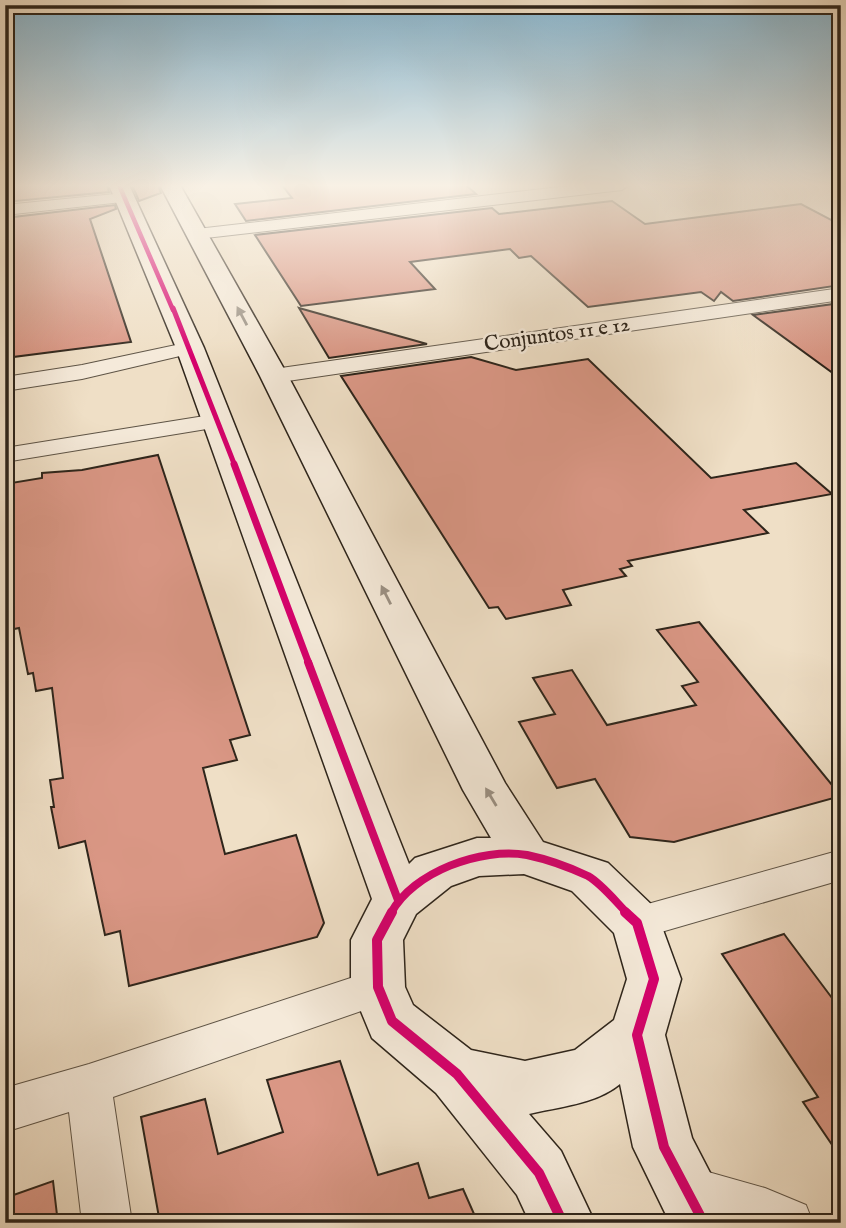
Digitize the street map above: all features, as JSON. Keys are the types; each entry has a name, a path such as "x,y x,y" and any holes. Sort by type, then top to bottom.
{"street":[{"path":"144,242 194,359 398,900"},
{"path":"202,242 274,376 486,790 526,855"},
{"name":"Conjuntos 11 e 12","path":"274,376 841,294"},
{"path":"5,384 194,359"},
{"path":"5,456 217,421"},
{"path":"563,1223 538,1173 457,1074 392,1021 378,986 377,940 398,900 433,872 477,857 526,855 590,877 638,923 654,979 637,1035 663,1147 695,1206 765,1213 788,1223"},
{"path":"638,923 841,865"},
{"path":"5,1110 89,1085 378,986"},
{"path":"457,1074 525,1088 590,1073 637,1035"},
{"path":"89,1085 107,1223"}],"building":[{"path":"5,242 98,242 131,342 5,358"},
{"path":"260,242 841,242 841,285 733,301 721,292 714,301 701,292 588,307 531,256 519,258 510,249 410,262 435,289 301,306"},
{"path":"841,303 841,379 753,315"},
{"path":"299,308 427,344 329,358"},
{"path":"471,357 516,370 588,359 711,478 796,463 832,494 744,510 768,533 628,561 632,566 620,569 626,576 563,590 571,605 506,619 498,607 489,608 341,376"},
{"path":"158,455 250,735 230,740 237,760 203,768 225,854 296,835 324,923 317,937 129,986 120,931 105,935 85,841 59,848 51,807 54,807 50,780 63,778 52,688 36,691 33,673 28,674 19,628 5,631 5,484 42,478 42,473 82,470"},
{"path":"699,622 841,796 674,842 630,837 595,779 557,788 519,722 555,714 533,678 572,670 607,725 696,705 682,686 698,682 657,630"},
{"path":"784,934 841,1010 841,1158 803,1102 818,1097 722,954"},
{"path":"340,1061 378,1175 418,1163 429,1198 463,1189 478,1223 160,1223 141,1117 205,1099 218,1154 283,1132 267,1080"},
{"path":"53,1181 57,1215 34,1223 5,1223 5,1198"}],"cycle path":[{"path":"144,242 190,348 398,900"},
{"path":"563,1223 539,1173 457,1074 392,1021 378,987 377,940 398,900 433,872 477,857 526,855 590,877 637,923 654,979 637,1035 664,1147 704,1223"}]}
